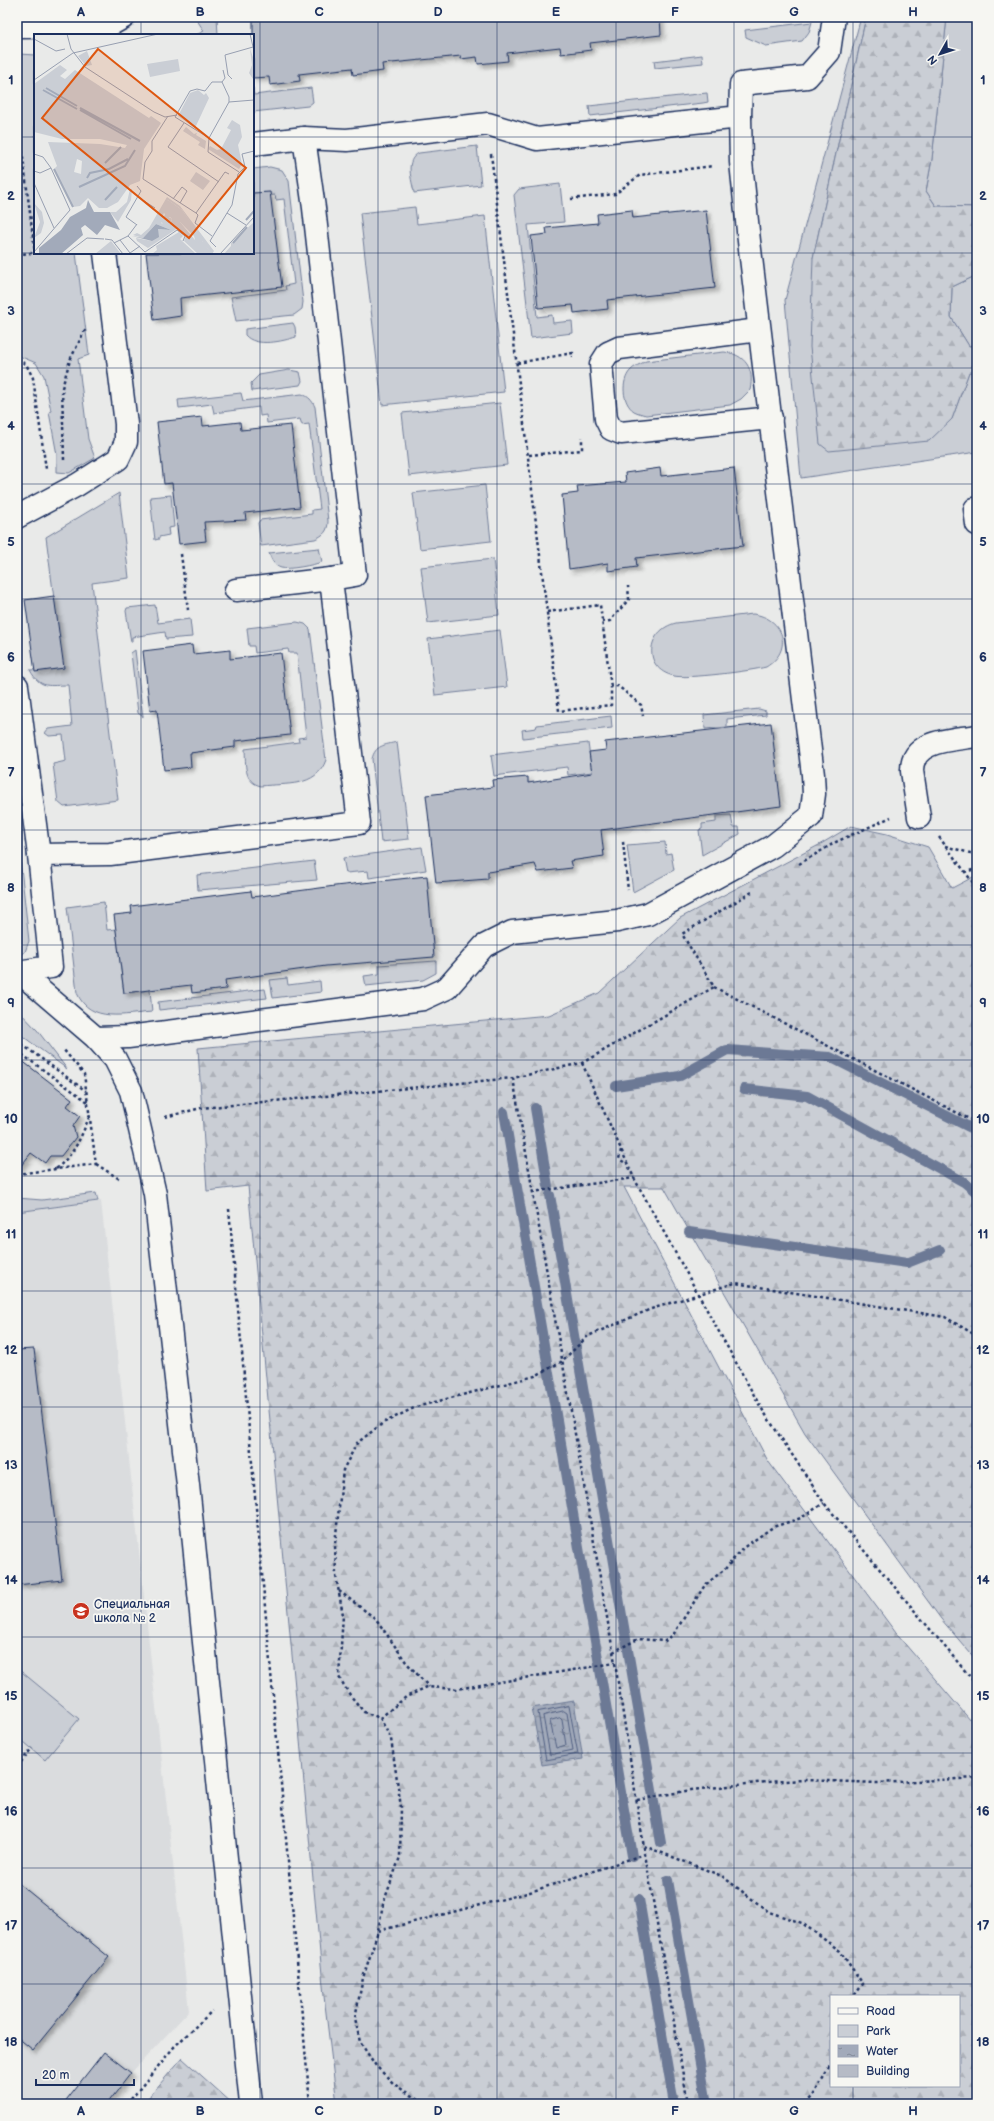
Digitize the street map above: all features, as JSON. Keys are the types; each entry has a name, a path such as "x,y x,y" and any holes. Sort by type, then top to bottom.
{"lane":[{"path":"17,27 79,31 108,26 124,17"},
{"path":"96,1038 128,1037 423,1000 447,988 484,946 512,932 617,921 648,914 773,846 811,816 814,794 813,775 771,418 759,330 741,162 740,117 741,84 806,77 829,52 834,17"},
{"path":"254,144 304,138 347,140 488,124 537,140 740,117"},
{"path":"236,590 355,575 314,208 304,138"},
{"path":"17,517 77,485 118,459 126,442 126,424 105,254"},
{"path":"759,330 618,348 608,353 601,364 606,419 611,430 621,433 771,418"},
{"path":"39,855 110,854 359,823 331,579"},
{"path":"17,686 39,855 51,967 18,972"},
{"path":"919,817 912,771 912,764 916,756 931,743 977,736"},
{"path":"18,972 96,1038 115,1059 131,1091 156,1194 189,1493 251,2104"}],"path":[{"path":"17,109 34,245"},
{"path":"488,124 559,711 611,705 600,605 548,612"},
{"path":"571,199 615,194 640,175 741,162"},
{"path":"17,254 34,253"},
{"path":"64,462 62,388 70,360 86,328"},
{"path":"517,363 573,353 573,359"},
{"path":"17,360 26,364 33,378 46,476"},
{"path":"528,455 582,450 581,431"},
{"path":"181,554 188,610"},
{"path":"602,622 610,621 629,599 628,586"},
{"path":"610,687 618,686 641,705 643,716"},
{"path":"796,866 836,842 904,812 924,820 977,888"},
{"path":"623,842 629,892"},
{"path":"945,846 977,855"},
{"path":"964,872 977,869"},
{"path":"756,890 682,934 714,986 977,1123"},
{"path":"140,1123 201,1108 513,1078 582,1063 714,986"},
{"path":"17,1041 87,1091"},
{"path":"17,1174 96,1164 84,1074 60,1046"},
{"path":"17,1051 88,1103"},
{"path":"582,1063 634,1178 760,1406 824,1503 977,1685"},
{"path":"513,1078 561,1362 615,1663 645,1854 688,2104"},
{"path":"55,1169 69,1158 77,1147 90,1114"},
{"path":"621,1150 619,1159 627,1164"},
{"path":"532,1192 634,1178"},
{"path":"229,1209 310,2104"},
{"path":"435,2104 418,2100 394,2084 376,2066 360,2042 355,2018 363,1978 378,1931 383,1904 400,1856 401,1806 391,1739 380,1718 364,1712 350,1695 339,1677 343,1615 335,1544 343,1470 358,1443 382,1423 416,1407 535,1376 561,1362 588,1336 651,1309 698,1296 703,1291 735,1283 868,1306 945,1317 977,1336"},
{"path":"613,1652 638,1639 665,1640 673,1635 705,1586 725,1569 743,1548 773,1527 801,1518 824,1503"},
{"path":"339,1590 376,1619 406,1662 429,1688"},
{"path":"380,1718 417,1690 429,1688 457,1688 615,1663"},
{"path":"17,1767 32,1748"},
{"path":"637,1800 690,1790 766,1782 804,1780 877,1783 977,1778"},
{"path":"644,1846 722,1876 770,1912 802,1923 840,1951 863,1984 855,1995"},
{"path":"378,1931 527,1893 645,1854"},
{"path":"127,2104 174,2047 216,2007"},
{"path":"805,2104 813,2096 830,2066"}],"shaded area":[{"name":"Специальная школа № 2","path":"101,1201 189,2011 131,2073 107,2104 17,2104 17,1212"}],"green space":[{"path":"195,17 217,17 218,34 198,34 204,31"},
{"path":"861,17 866,17 813,258 952,419 969,372 977,372 977,452 801,478 785,300"},
{"path":"866,17 947,17 932,159 926,191 936,206 977,207 977,275 952,287 951,317 969,346 977,344 977,372 969,372 952,419 929,441 829,451 820,444 810,347 813,258"},
{"path":"947,17 977,17 977,207 936,206 926,191 932,159"},
{"path":"812,22 809,32 802,41 766,46 746,37 745,30"},
{"path":"17,55 34,55 34,254 76,254 89,355 78,359 88,439 95,458 69,473 57,472 57,455 49,412 51,411 44,376 36,363 17,355"},
{"path":"702,55 703,63 655,68 654,61"},
{"path":"311,88 313,102 308,106 254,112 254,95"},
{"path":"707,93 708,102 703,103 590,116 589,106"},
{"path":"477,146 481,185 414,193 410,165 414,156 419,153"},
{"path":"270,167 282,170 289,181 303,302 302,309 294,315 236,321 231,297 286,290 285,286 294,284 284,199 276,200 275,195 254,197 254,169"},
{"path":"560,184 564,222 528,225 537,317 552,315 553,323 572,321 573,333 531,338 514,195 519,189"},
{"path":"415,207 417,224 485,216 504,392 382,405 360,213"},
{"path":"977,275 977,344 969,346 951,317 952,287"},
{"path":"293,323 296,337 291,339 277,342 263,342 250,339 245,335 245,329"},
{"path":"724,352 731,353 743,359 750,369 751,375 750,390 741,399 730,405 646,415 634,411 627,403 624,392 625,380 630,371 638,365 646,361"},
{"path":"289,370 300,372 302,381 300,385 252,391 251,383 259,375"},
{"path":"241,393 243,401 302,394 307,396 314,405 328,521 326,530 315,539 261,546 258,523 260,520 312,514 312,510 320,509 309,424 302,425 300,419 267,423 266,415 260,416 259,407 214,413 212,404 179,408 178,400"},
{"path":"500,403 507,465 409,476 402,413"},
{"path":"485,485 491,541 420,549 413,493"},
{"path":"119,493 129,578 92,583 118,800 64,807 58,802 53,764 66,761 63,735 49,736 45,733 48,729 72,726 68,685 51,686 42,684 30,670 63,668 46,537"},
{"path":"171,495 174,527 168,528 169,535 159,537 159,539 155,540 150,497"},
{"path":"319,548 322,562 295,568 281,568 276,566 269,553"},
{"path":"493,559 499,615 428,623 421,567"},
{"path":"155,605 158,623 190,619 192,637 166,639 165,632 132,637 131,642 126,611 127,608"},
{"path":"753,614 764,617 772,622 778,628 782,636 780,652 775,660 766,667 747,671 681,677 664,672 657,666 653,658 652,650 654,641 659,633 666,627 676,623"},
{"path":"297,622 305,624 310,629 326,760 321,769 308,780 290,784 261,786 251,781 248,776 245,749 299,742 298,738 306,737 297,653 289,653 288,649 255,653 254,646 249,646 247,628"},
{"path":"500,630 507,687 435,695 428,639"},
{"path":"135,650 143,717 138,713 131,653"},
{"path":"759,709 766,711 766,715 727,719 727,727 705,729 704,715"},
{"path":"611,716 612,728 523,738 522,730 536,728 537,725"},
{"path":"397,742 409,839 381,842 372,759 373,754 378,748"},
{"path":"588,743 592,772 568,775 567,767 494,776 491,755"},
{"path":"731,815 733,827 739,827 740,834 702,855 699,830 702,829 702,824 716,822 716,816"},
{"path":"851,826 887,834 928,847 952,888 977,875 977,1661 941,1619 805,1433 664,1187 624,1187 768,1461 899,1637 977,1728 977,2104 337,2104 324,1996 248,1186 207,1191 198,1048 549,1015 599,993 680,918 819,845"},
{"path":"17,831 29,941 25,952 17,956"},
{"path":"665,842 666,854 671,853 674,870 633,892 627,845"},
{"path":"422,847 426,870 369,878 368,871 346,873 343,858"},
{"path":"314,861 317,880 198,890 197,875"},
{"path":"104,902 107,930 116,929 124,993 150,990 152,1012 120,1015 100,1013 83,1003 77,993 67,907"},
{"path":"436,961 436,973 423,980 366,986 364,976 379,974 379,965"},
{"path":"287,978 288,985 320,981 321,992 273,998 270,980"},
{"path":"265,989 267,998 159,1010 158,1002"},
{"path":"17,1009 37,1030 67,1069 17,1032"},
{"path":"96,1193 98,1201 17,1212 17,1198 42,1200"},
{"path":"17,1668 79,1719 45,1760 17,1736"},
{"path":"182,2058 233,2104 143,2104"}],"water":[{"path":"574,1701 583,1759 542,1765 532,1708"}],"building":[{"path":"253,17 660,17 661,35 590,43 591,50 561,54 560,47 507,53 508,61 478,64 477,57 461,59 461,56 382,64 383,71 353,75 352,68 299,74 300,81 270,85 269,77 254,78"},
{"path":"270,192 282,287 180,298 181,316 154,320 146,254 254,254 254,193"},
{"path":"632,210 633,218 706,210 715,288 607,300 608,309 574,313 573,305 538,308 531,236 547,234 546,228 598,223 597,214"},
{"path":"202,417 203,426 240,422 241,430 291,425 300,507 245,513 246,520 204,522 206,541 179,544 172,483 164,484 157,422"},
{"path":"660,468 661,476 734,468 743,546 636,558 637,567 608,571 608,563 569,569 562,495 578,493 577,486 626,482 625,473"},
{"path":"54,596 64,668 35,672 25,600"},
{"path":"192,645 193,654 230,650 230,659 281,653 290,735 235,741 235,747 190,753 191,767 164,770 157,710 150,711 143,651"},
{"path":"771,723 781,806 601,830 604,856 570,861 572,868 538,872 535,864 488,872 488,879 436,883 426,795 493,787 492,780 528,777 528,783 592,773 589,752 606,750 605,742"},
{"path":"427,876 434,957 326,966 225,980 226,989 192,993 191,985 124,993 114,915 132,913 131,906 251,891 252,897"},
{"path":"17,1057 72,1099 67,1106 80,1116 73,1126 76,1137 61,1156 50,1156 45,1163 31,1153 17,1171"},
{"path":"34,1349 62,1580 17,1585 17,1350"},
{"path":"17,1882 109,1957 33,2050 17,2037"},
{"path":"104,2052 131,2073 107,2104 63,2104"}],"waterway":[{"path":"616,1086 680,1076 727,1050 830,1057 977,1131"},
{"path":"744,1089 807,1096 964,1182 977,1193"},
{"path":"535,1108 548,1186"},
{"path":"504,1112 632,1856"},
{"path":"550,1195 661,1843"},
{"path":"689,1232 907,1263 940,1250"},
{"path":"668,1880 707,2104"},
{"path":"639,1899 674,2104"}],"place":[{"name":"Специальная школа № 2","path":"81,1611"}]}
